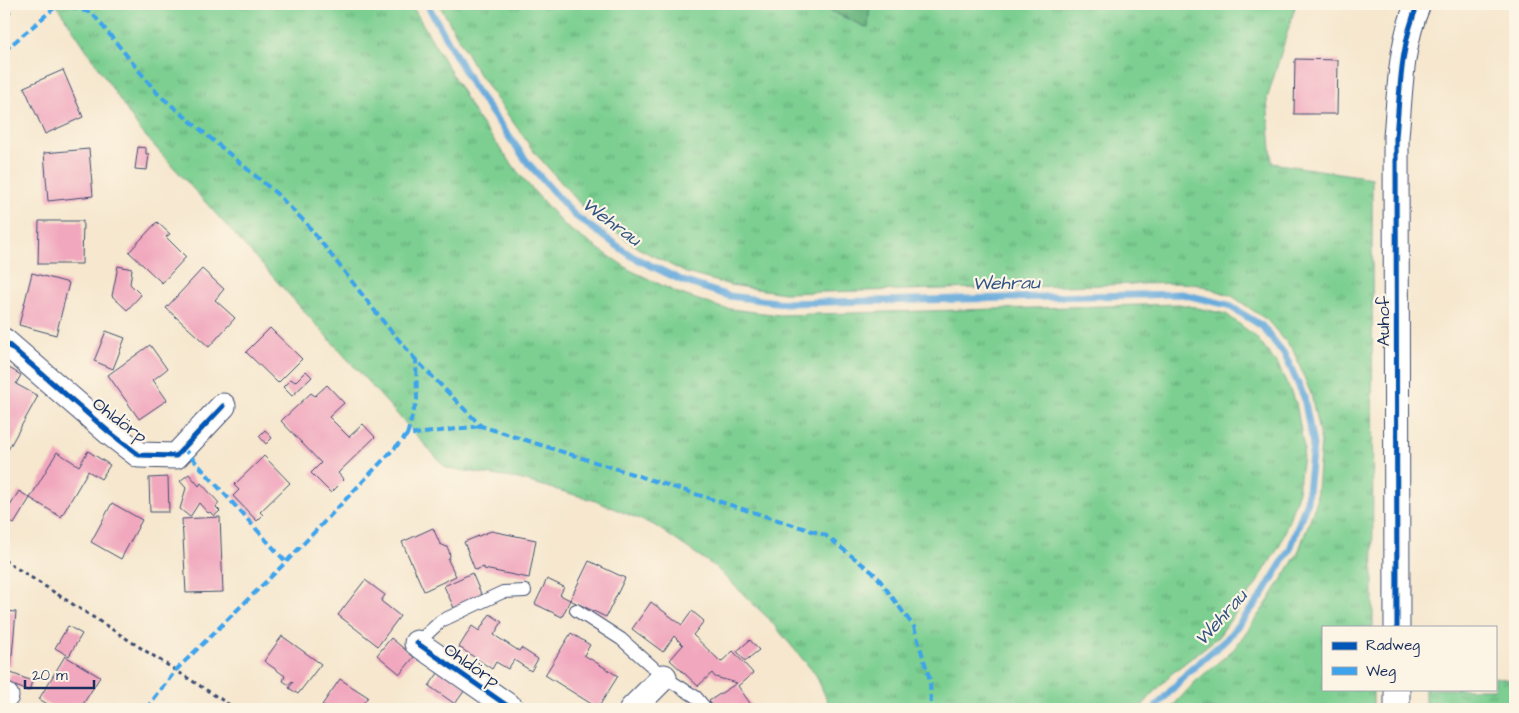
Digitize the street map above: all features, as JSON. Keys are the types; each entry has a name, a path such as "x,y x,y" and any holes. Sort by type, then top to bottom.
{"street":[{"name":"Auhof","path":"1397,626 1396,137 1402,66 1415,10"},
{"name":"Ohldörp","path":"4,341 109,432 139,454 176,456 223,406"},
{"name":"Ohldörp","path":"417,643 512,709"},
{"path":"632,709 664,677"},
{"path":"1397,690 1397,709"}],"lane":[{"path":"417,643 441,621 503,592 525,591"},
{"path":"576,610 621,639 664,677 696,697 706,709"}],"path":[{"path":"4,560 236,709"}],"green space":[{"path":"56,4 411,4 478,119 524,180 566,227 630,270 678,293 722,308 780,315 1179,304 1226,314 1255,336 1278,365 1296,403 1304,449 1297,497 1280,545 1253,589 1218,637 1171,674 1139,709 831,709 816,675 769,619 714,566 654,525 593,500 519,479 446,468 140,130"},
{"path":"439,4 815,4 868,28 870,4 1296,4 1267,99 1272,163 1372,178 1373,626 1322,626 1322,690 1373,690 1373,709 1170,709 1195,682 1234,649 1267,603 1298,553 1316,503 1321,442 1311,394 1293,350 1267,320 1232,296 1197,284 784,293 730,285 686,273 638,248 583,207 535,153 478,73"},
{"path":"815,4 870,4 868,28"},
{"path":"1496,677 1515,681 1515,709 1425,709 1425,690 1496,690"}],"building":[{"path":"4,4 11,13 4,20"},
{"path":"1295,59 1338,60 1337,114 1294,114"},
{"path":"63,70 83,117 45,134 24,87"},
{"path":"138,147 146,148 146,154 149,154 147,170 135,169"},
{"path":"89,149 93,196 48,201 44,153"},
{"path":"39,221 83,221 82,264 38,264"},
{"path":"157,222 170,234 166,237 186,257 162,283 129,252"},
{"path":"118,266 132,269 130,284 141,295 127,310 112,296"},
{"path":"202,269 224,289 215,300 235,318 209,347 166,308"},
{"path":"32,273 69,283 56,335 19,325"},
{"path":"270,328 302,359 278,383 246,352"},
{"path":"106,331 125,338 113,369 94,361"},
{"path":"150,345 167,369 153,380 167,400 139,419 108,375"},
{"path":"4,365 21,375 16,384 38,396 4,457"},
{"path":"306,371 312,377 292,396 283,387 291,379 295,382"},
{"path":"327,385 344,403 329,417 349,437 363,424 375,437 338,473 344,480 331,493 311,473 321,463 281,421 311,393 315,396"},
{"path":"265,430 272,438 266,444 259,436"},
{"path":"88,451 110,465 101,479 88,471 61,517 30,498 57,452 79,466"},
{"path":"264,456 290,483 260,512 263,515 257,521 233,496 239,490 234,485"},
{"path":"189,474 199,486 201,483 219,503 216,507 220,511 214,516 210,512 208,513 199,503 190,517 180,509 186,488 180,481"},
{"path":"168,477 169,512 150,512 149,478"},
{"path":"19,491 30,498 14,524 4,518 4,516"},
{"path":"112,503 142,520 121,559 91,542"},
{"path":"220,517 223,592 186,593 182,519"},
{"path":"433,528 440,544 447,547 449,551 450,556 448,560 456,576 424,591 402,542"},
{"path":"491,531 536,540 529,578 484,569 484,567 475,570 464,542"},
{"path":"589,561 625,578 606,617 570,600"},
{"path":"472,573 482,596 454,608 444,586"},
{"path":"547,579 564,587 560,595 570,600 562,617 535,604"},
{"path":"365,580 385,595 381,601 400,616 378,646 338,615"},
{"path":"651,602 682,625 692,611 704,621 693,635 721,662 733,651 753,673 738,686 754,709 715,709 709,701 737,683 715,677 712,673 698,686 670,660 683,645 674,636 663,652 632,629"},
{"path":"4,611 16,612 11,666 4,666"},
{"path":"490,614 502,622 494,635 519,651 521,648 538,659 531,671 514,660 508,669 496,662 492,669 459,647 472,626 479,631"},
{"path":"68,626 82,634 69,656 55,648"},
{"path":"571,633 590,645 584,655 618,676 598,708 545,675"},
{"path":"282,636 321,664 298,694 289,688 292,681 289,685 283,681 285,676 264,661"},
{"path":"391,638 414,657 400,674 377,655"},
{"path":"750,640 759,650 745,661 737,651"},
{"path":"65,656 100,677 80,709 56,709 39,699"},
{"path":"441,669 467,687 455,704 429,686"},
{"path":"11,673 32,681 29,691 7,683"},
{"path":"340,679 368,697 359,709 329,709 322,705"}],"waterway":[{"name":"Wehrau","path":"427,4 474,88 528,163 574,215 633,257 683,281 729,296 784,303 1182,294 1228,305 1262,326 1285,355 1304,397 1313,445 1307,501 1290,549 1261,597 1226,640 1187,673 1154,709"}],"marked path":[{"path":"59,4 92,13 158,94 277,194 306,223 416,360 481,426 825,535 876,575 914,627 930,680 931,709"},
{"path":"4,51 59,4"},
{"path":"407,435 417,399 416,360"},
{"path":"146,709 176,670 286,562 407,435 481,426"},
{"path":"183,448 286,562"}],"cycle path":[{"path":"1397,626 1396,137 1404,52 1418,4"},
{"path":"4,341 109,432 139,455 176,456 223,406"},
{"path":"417,643 512,709"}]}
